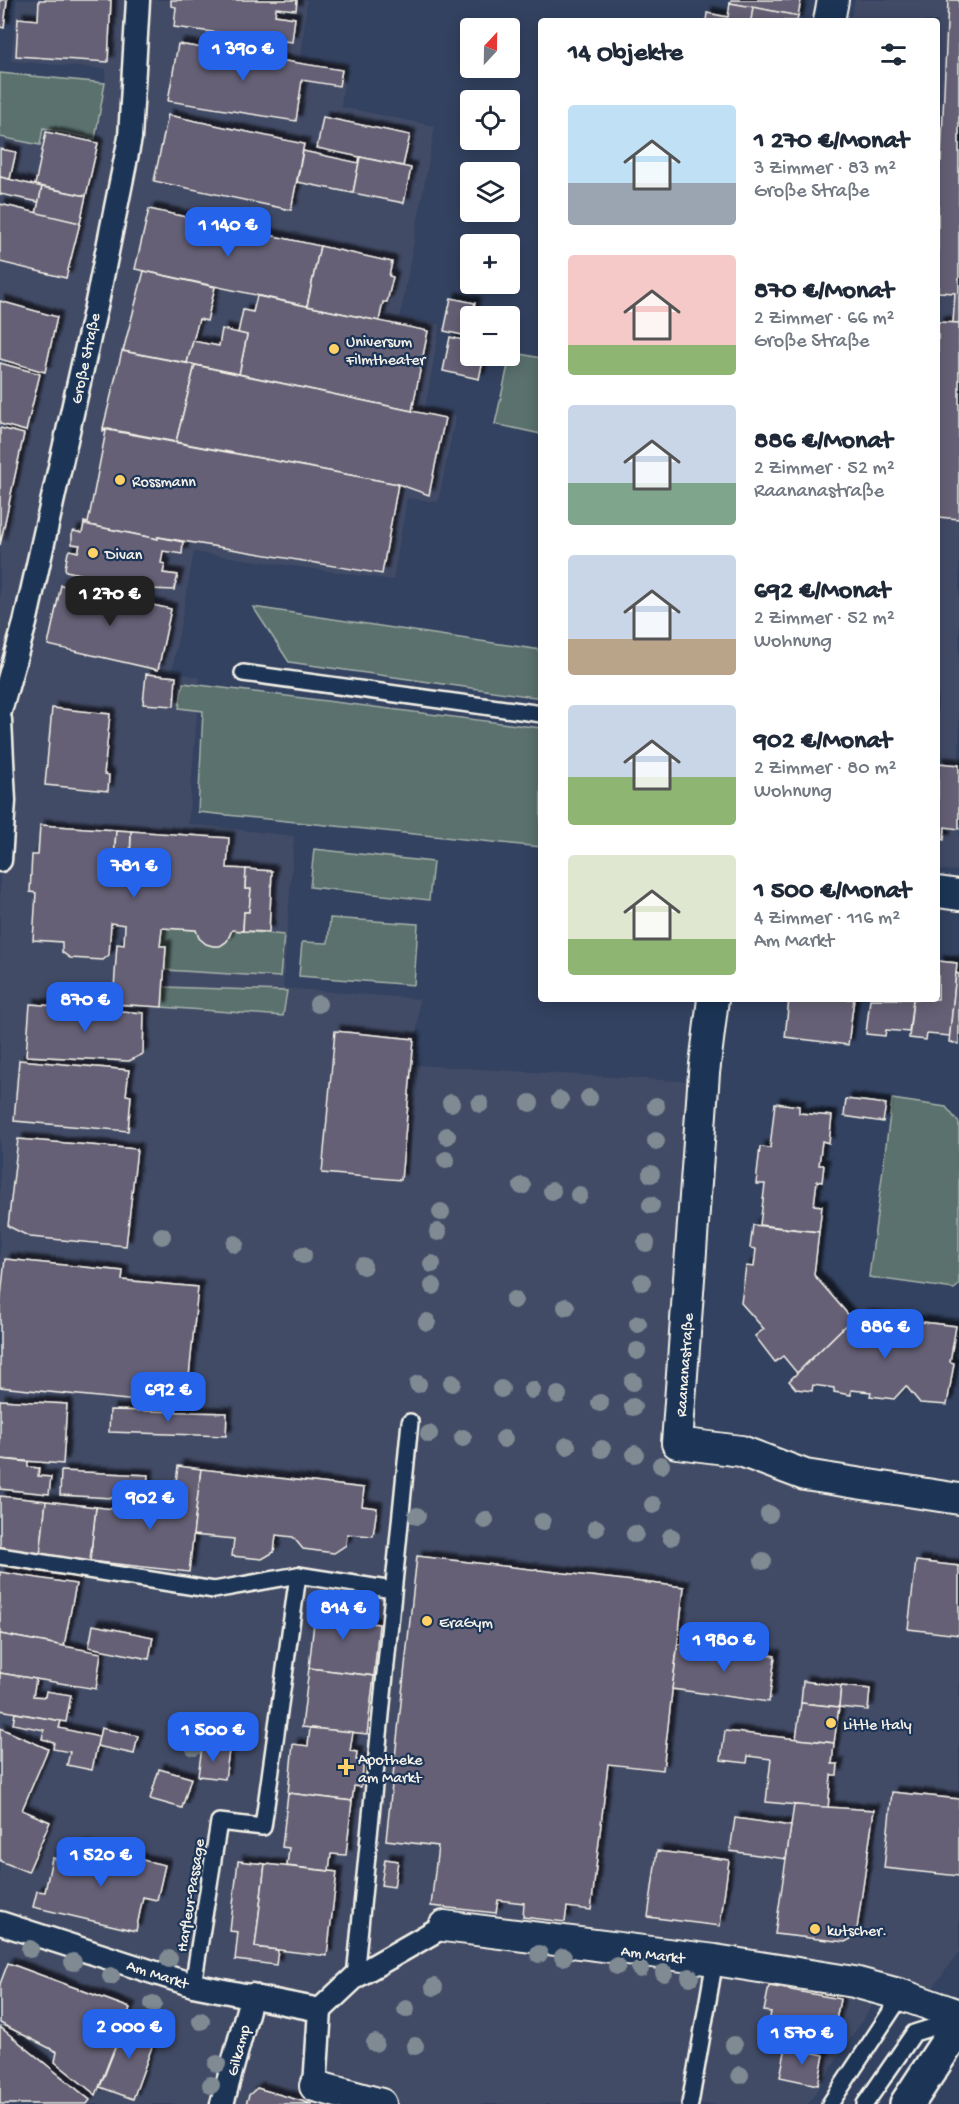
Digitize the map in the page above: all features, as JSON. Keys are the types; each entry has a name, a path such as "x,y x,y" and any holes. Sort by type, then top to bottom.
{"main road":[{"path":"907,2104 959,2025"}],"street":[{"name":"Große Straße","path":"0,711 25,623 90,334 130,138 138,0"},
{"path":"830,18 833,0"},
{"path":"0,720 4,801 0,860"},
{"path":"940,892 959,895"},
{"name":"Raananastraße","path":"713,1002 704,1073 677,1443 741,1451 805,1475 959,1499"},
{"name":"Am Markt","path":"0,1923 194,1985 320,2010 355,1977 444,1926 715,1960 854,1982 902,1995 959,2017"},
{"name":"Gilkamp","path":"222,2104 252,1995"},
{"path":"320,2010 315,2086 381,2104"}],"lane":[{"path":"243,673 538,713"},
{"path":"355,1977 410,1422"},
{"path":"0,1556 214,1590 298,1575 393,1590"},
{"name":"Harfleur-Passage","path":"194,1985 219,1822 263,1827 298,1575"},
{"path":"690,2104 715,1960"},
{"path":"830,2104 902,1995"},
{"path":"865,2104 914,2033 959,2017"}],"shaded area":[{"path":"17,0 307,0 301,57 346,64 341,107 435,126 400,317 440,325 425,408 456,415 438,502 407,498 393,580 194,552 172,671 200,678 188,824 294,836 283,988 419,999 415,1065 695,1082 672,1453 747,1463 959,1509 959,1952 931,1990 889,1979 808,2104 0,2104 0,115 98,141 106,69 11,61"},
{"path":"855,0 959,0 959,871 940,870 940,18 851,18"}],"green space":[{"path":"0,73 105,83 95,139 43,128 40,145 0,137"},
{"path":"520,354 538,357 538,433 495,424 508,366 520,366"},
{"path":"253,607 538,650 538,698 289,662"},
{"path":"183,683 538,728 538,847 198,812 203,711 179,708"},
{"path":"314,849 433,862 429,900 310,887"},
{"path":"330,918 418,924 414,985 299,976 302,942 328,943"},
{"path":"162,928 196,930 204,941 215,946 225,943 232,930 284,935 280,977 165,970 166,947 160,946"},
{"path":"164,987 287,991 283,1016 162,1007"},
{"path":"892,1099 946,1107 959,1123 959,1285 954,1289 869,1277"}],"building":[{"path":"0,0 7,0 4,28 0,27"},
{"path":"39,0 111,0 108,62 16,56 18,18 38,20"},
{"path":"171,0 297,0 296,10 276,8 275,15 295,18 292,42 174,27 176,7 171,6"},
{"path":"731,0 801,0 798,16 730,3"},
{"path":"948,0 959,0 959,323 953,323 955,293 940,292 941,161"},
{"path":"730,3 753,7 751,18 706,18 707,13 728,17"},
{"path":"753,7 798,16 798,18 751,18"},
{"path":"178,44 342,70 339,86 302,80 296,121 168,101"},
{"path":"168,115 304,144 291,210 154,181"},
{"path":"323,117 410,135 403,166 317,148"},
{"path":"46,132 98,143 86,196 35,185"},
{"path":"0,149 16,152 10,179 0,177"},
{"path":"303,151 359,163 353,193 297,182"},
{"path":"360,157 411,168 404,203 353,193"},
{"path":"0,177 42,187 39,202 0,194"},
{"path":"42,187 86,196 80,223 36,214"},
{"path":"0,204 80,223 66,278 0,262"},
{"path":"149,209 320,246 307,306 135,269"},
{"path":"320,246 392,262 389,276 393,277 387,302 383,302 379,321 307,306"},
{"path":"144,271 215,287 207,321 199,319 187,363 123,351"},
{"name":"Universum Filmtheater","path":"257,296 428,331 412,411 239,374 247,335 238,333 243,310 253,312"},
{"path":"451,298 475,303 474,306 460,306 460,334 444,331"},
{"path":"0,301 57,317 45,372 0,359"},
{"path":"940,322 959,323 959,519 940,517"},
{"path":"222,329 247,335 239,374 187,363 193,341 219,346"},
{"path":"450,337 460,339 460,366 482,366 479,379 443,371"},
{"path":"122,351 195,365 176,442 103,428"},
{"path":"0,363 40,374 26,431 0,424"},
{"path":"195,365 445,418 429,495 398,484 176,442"},
{"path":"0,428 24,434 0,545"},
{"path":"103,429 398,484 382,574 158,537 158,539 84,524 84,522 88,523 106,431"},
{"path":"84,524 183,542 182,554 163,551 161,563 165,564 163,573 178,575 174,590 149,589 66,571 68,552 70,550 78,552 80,545 72,544 72,533 74,531 82,533"},
{"path":"61,585 171,609 158,670 48,645"},
{"path":"146,674 176,677 174,706 143,704"},
{"path":"52,708 110,714 104,774 109,775 108,791 45,785"},
{"path":"940,763 959,765 959,829 945,827 944,840 940,839"},
{"path":"40,825 116,830 114,863 130,863 131,831 229,838 227,868 246,869 245,889 251,889 249,912 244,912 243,931 232,930 227,941 220,946 213,946 199,938 196,930 162,928 160,946 166,946 162,1007 113,1004 117,944 124,945 125,925 111,923 109,955 103,960 70,958 62,952 62,942 33,940 36,893 30,892 32,855 38,855"},
{"path":"116,830 131,831 130,863 114,863"},
{"path":"246,869 272,871 269,932 243,931 244,912 249,912 251,889 245,889"},
{"path":"940,961 957,963 950,1036 927,1034 926,1040 909,1038 913,1002 940,1002"},
{"path":"956,973 959,974 959,1044 949,1042"},
{"path":"789,1002 854,1002 848,1045 785,1037"},
{"path":"870,1002 913,1002 909,1032 886,1030 885,1036 866,1034"},
{"path":"30,1004 144,1013 143,1054 129,1061 26,1056"},
{"path":"335,1031 414,1039 401,1180 322,1173"},
{"path":"19,1060 129,1070 126,1095 131,1096 128,1131 14,1121"},
{"path":"846,1099 886,1104 883,1122 844,1116"},
{"path":"775,1103 799,1106 799,1113 832,1116 829,1143 822,1141 819,1165 824,1165 822,1182 817,1181 814,1205 822,1206 819,1232 760,1225 765,1184 756,1184 760,1147 770,1148"},
{"path":"18,1139 137,1149 126,1246 30,1237 8,1226"},
{"path":"753,1225 819,1232 814,1275 852,1319 797,1373 783,1356 775,1362 755,1336 764,1329 741,1303 746,1266 754,1267 756,1249 750,1248"},
{"path":"5,1259 123,1271 122,1280 198,1287 186,1406 0,1387 0,1306"},
{"path":"862,1315 956,1326 950,1362 954,1363 947,1405 920,1403 906,1386 894,1399 870,1396 871,1392 851,1390 851,1395 834,1392 834,1388 813,1385 812,1391 796,1389 789,1381 852,1319 861,1320"},
{"path":"0,1400 67,1404 63,1464 0,1459"},
{"path":"110,1410 227,1413 226,1436 109,1432"},
{"path":"0,1459 28,1462 28,1467 39,1468 38,1476 51,1477 49,1494 0,1489"},
{"path":"178,1466 201,1469 189,1572 90,1561 96,1507 172,1515"},
{"path":"201,1469 364,1488 362,1506 377,1508 373,1536 347,1534 346,1545 334,1553 303,1549 293,1537 276,1535 274,1552 262,1559 232,1556 234,1539 193,1535"},
{"path":"61,1471 148,1475 146,1500 60,1495"},
{"path":"0,1496 46,1501 40,1556 0,1551"},
{"path":"46,1501 96,1507 90,1561 40,1556"},
{"path":"417,1556 684,1587 663,1770 608,1764 591,1910 567,1907 565,1922 523,1917 524,1903 498,1900 496,1913 431,1906 438,1846 386,1840"},
{"path":"916,1561 959,1566 959,1635 908,1629"},
{"path":"0,1572 76,1584 64,1646 0,1634"},
{"path":"316,1604 360,1609 359,1622 379,1624 374,1676 309,1668"},
{"path":"93,1625 153,1637 149,1659 89,1647"},
{"path":"0,1634 101,1653 96,1689 0,1673"},
{"path":"678,1644 775,1656 769,1702 672,1689"},
{"path":"309,1668 374,1676 367,1734 302,1727"},
{"path":"0,1673 36,1679 33,1696 45,1697 46,1691 71,1695 66,1722 0,1710"},
{"path":"803,1681 841,1686 839,1707 801,1703"},
{"path":"841,1686 870,1689 868,1710 839,1707"},
{"path":"801,1703 839,1707 834,1743 796,1739"},
{"path":"15,1713 61,1721 59,1728 99,1737 92,1770 67,1765 70,1752 53,1749 54,1742 42,1739 44,1730 13,1724"},
{"path":"0,1728 48,1749 22,1810 50,1822 28,1872 0,1861"},
{"path":"101,1728 138,1736 134,1754 97,1746"},
{"path":"310,1728 353,1732 350,1751 357,1752 356,1760 364,1760 361,1787 354,1786 352,1801 288,1793 293,1744 308,1746"},
{"path":"725,1731 834,1743 832,1764 838,1764 837,1775 831,1775 828,1808 766,1802 771,1759 748,1756 747,1763 721,1760"},
{"path":"202,1747 229,1751 225,1779 198,1776"},
{"path":"159,1769 191,1778 182,1808 150,1799"},
{"path":"892,1792 959,1799 959,1876 884,1868"},
{"path":"288,1793 352,1801 346,1855 331,1854 329,1871 287,1866 289,1848 282,1847"},
{"path":"794,1805 874,1810 856,1936 845,1942 775,1934"},
{"path":"735,1818 791,1826 786,1859 730,1851"},
{"path":"79,1846 165,1865 157,1900 143,1897 136,1931 33,1907 37,1891 45,1892 52,1858 75,1863"},
{"path":"657,1851 729,1860 720,1926 648,1917"},
{"path":"385,1859 398,1861 394,1887 381,1885"},
{"path":"238,1861 265,1864 255,1947 278,1950 276,1965 235,1960 238,1932 230,1931"},
{"path":"265,1864 337,1872 327,1956 255,1947"},
{"path":"8,1963 130,2008 96,2095 55,2062 57,2052 0,2023 0,1984"},
{"path":"769,1986 840,1999 835,2026 818,2022 816,2033 769,2023 771,2012 764,2011"},
{"path":"126,2020 157,2033 133,2099 100,2087"},
{"path":"0,2027 90,2100 87,2104 0,2104"},
{"path":"786,2047 824,2055 818,2085 780,2077"},
{"path":"257,2088 312,2104 246,2104 249,2095"}],"place":[{"name":"Universum Filmtheater","path":"334,349"},
{"name":"Rossmann","path":"120,480"},
{"name":"Divan","path":"93,553"},
{"name":"EraGym","path":"427,1621"},
{"name":"Little Italy","path":"831,1723"},
{"name":"Apotheke am Markt","path":"346,1767"},
{"name":"kutscher.","path":"815,1929"}]}
